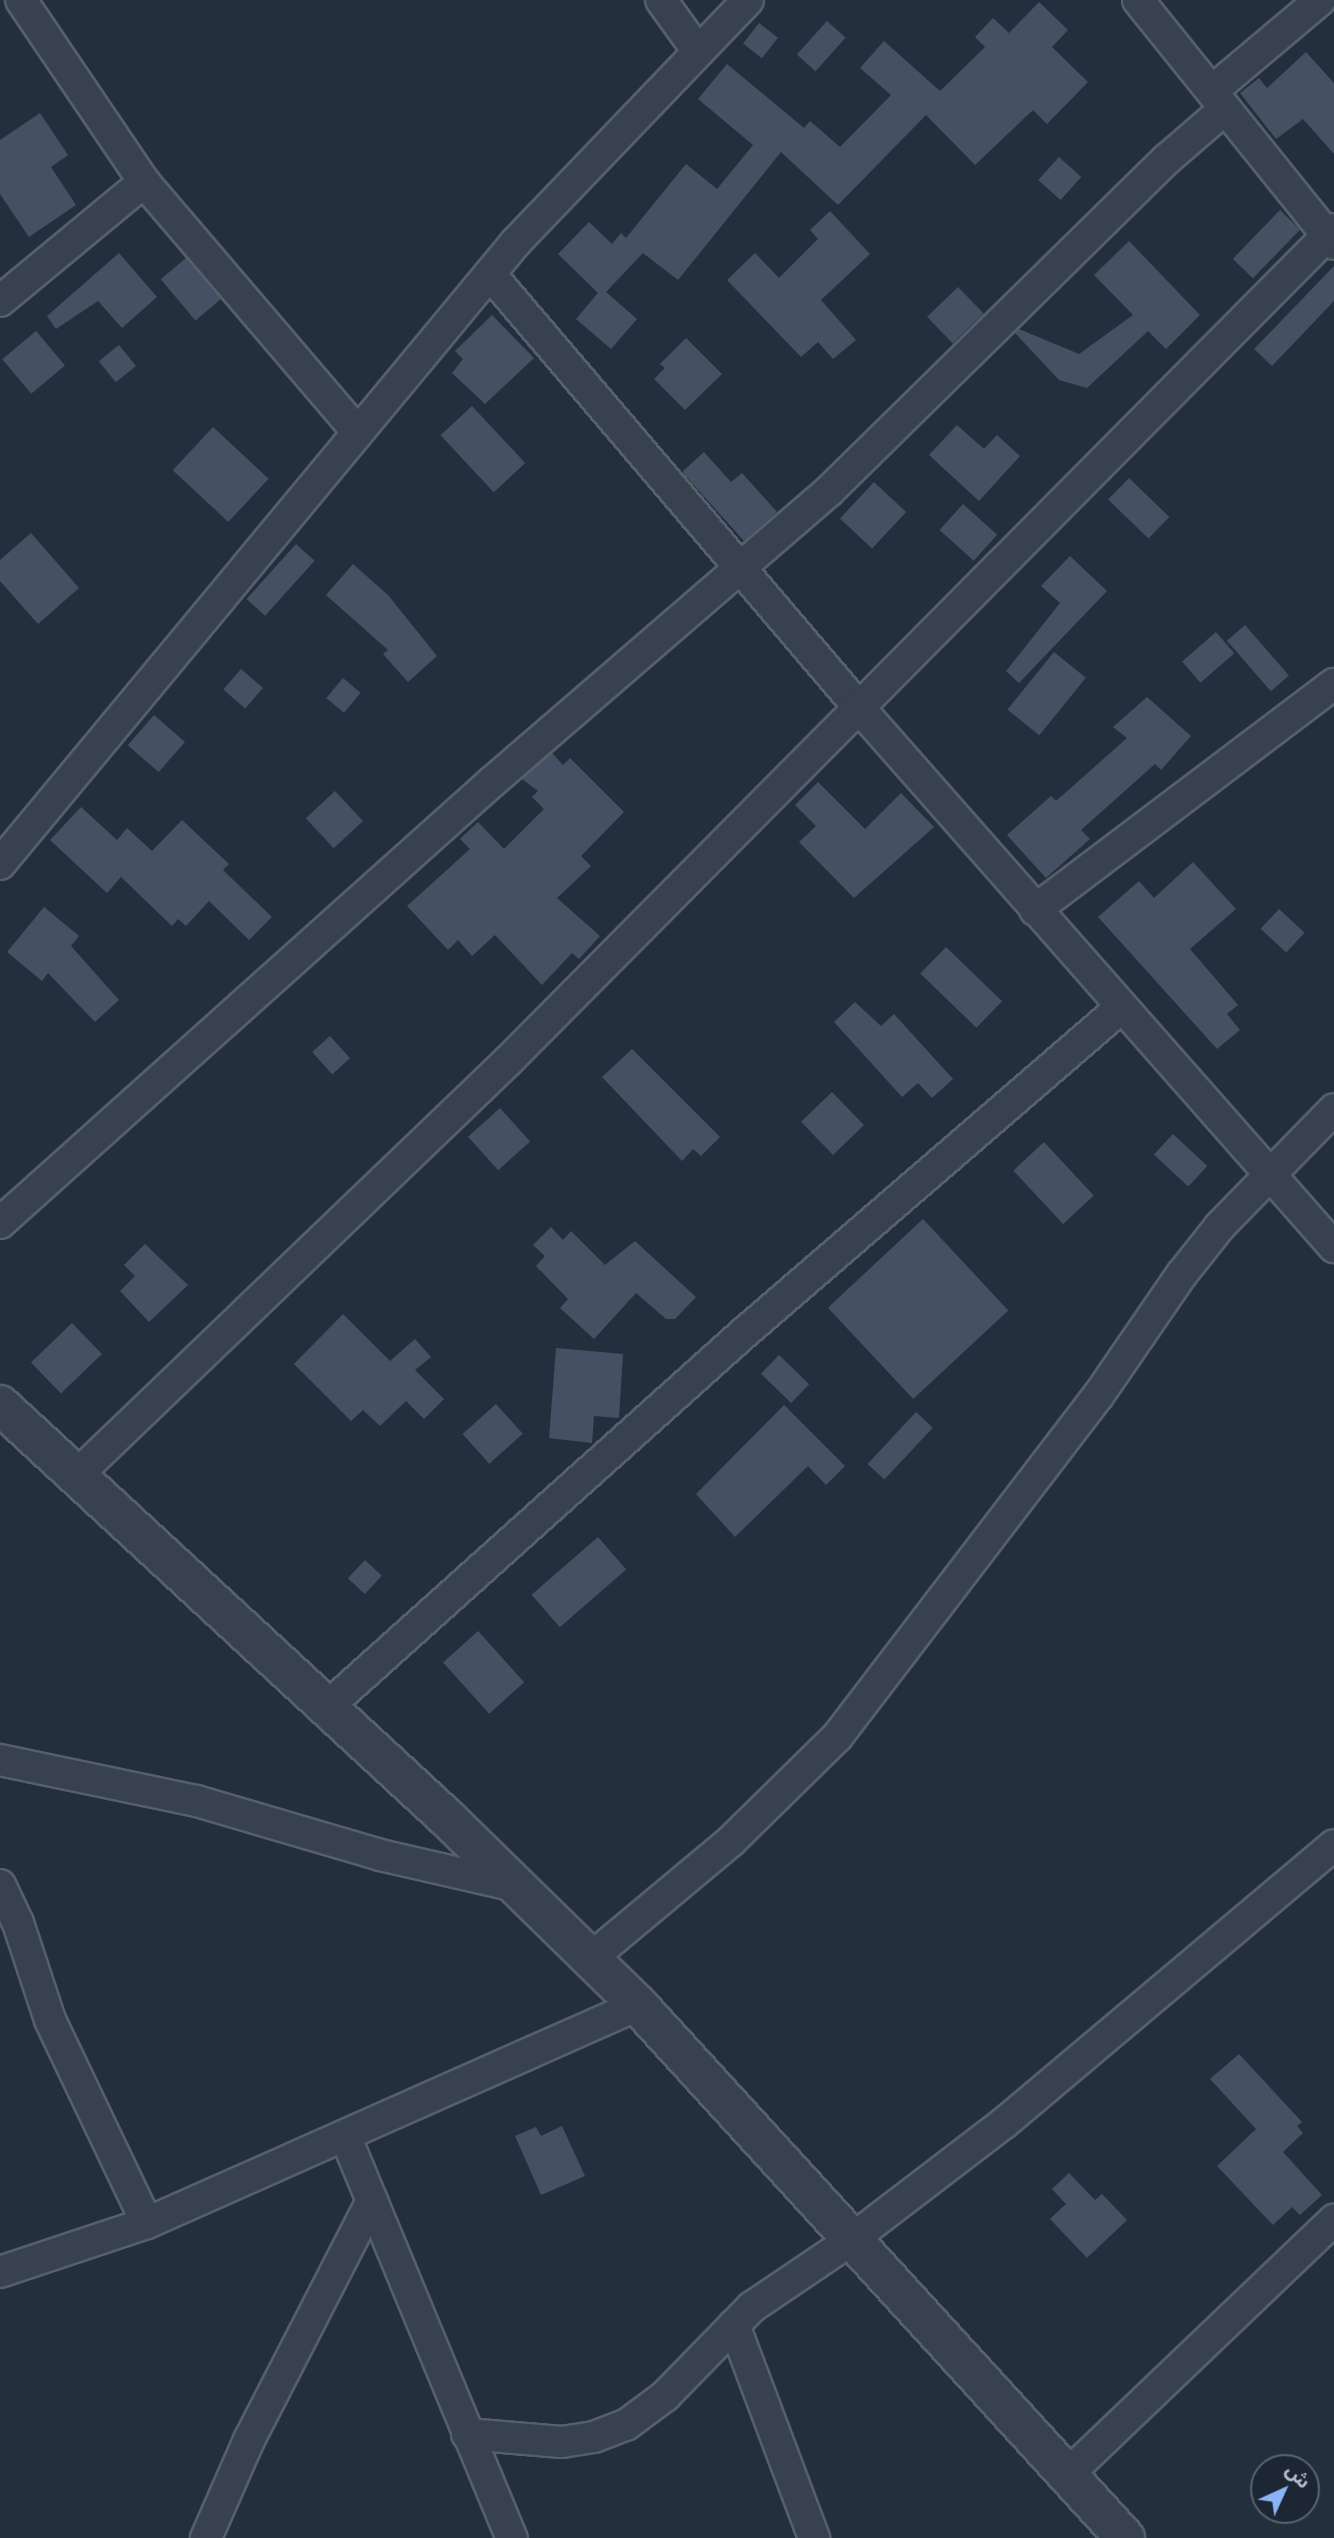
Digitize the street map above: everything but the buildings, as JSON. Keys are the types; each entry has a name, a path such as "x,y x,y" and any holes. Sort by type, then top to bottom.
{"street":[{"path":"21,0 144,182 356,431"},
{"path":"661,0 697,50"},
{"path":"0,864 356,431 490,274 697,50 748,0"},
{"path":"77,1475 508,1061 1332,236 1138,0"},
{"path":"0,1223 493,780 829,491 1107,217 1218,100 1320,0"},
{"path":"0,301 144,182"},
{"path":"490,274 861,710 1120,1008 1334,1247"},
{"path":"1035,910 1334,684"},
{"path":"326,1708 734,1342 1120,1008"},
{"path":"591,1958 741,1833 836,1737 1098,1396 1182,1274 1268,1174 1334,1109"},
{"path":"0,1405 591,1958 1125,2538"},
{"path":"0,1760 197,1801 380,1855 515,1886"},
{"path":"467,2434 562,2442 594,2437 626,2425 665,2396 752,2307 851,2240 1004,2123 1334,1845"},
{"path":"0,1885 18,1923 50,2020 147,2223"},
{"path":"0,2272 147,2223 346,2138 638,2006"},
{"path":"346,2138 512,2538"},
{"path":"206,2538 255,2428 372,2201"},
{"path":"1066,2476 1334,2220"},
{"path":"734,2325 814,2538"}]}
